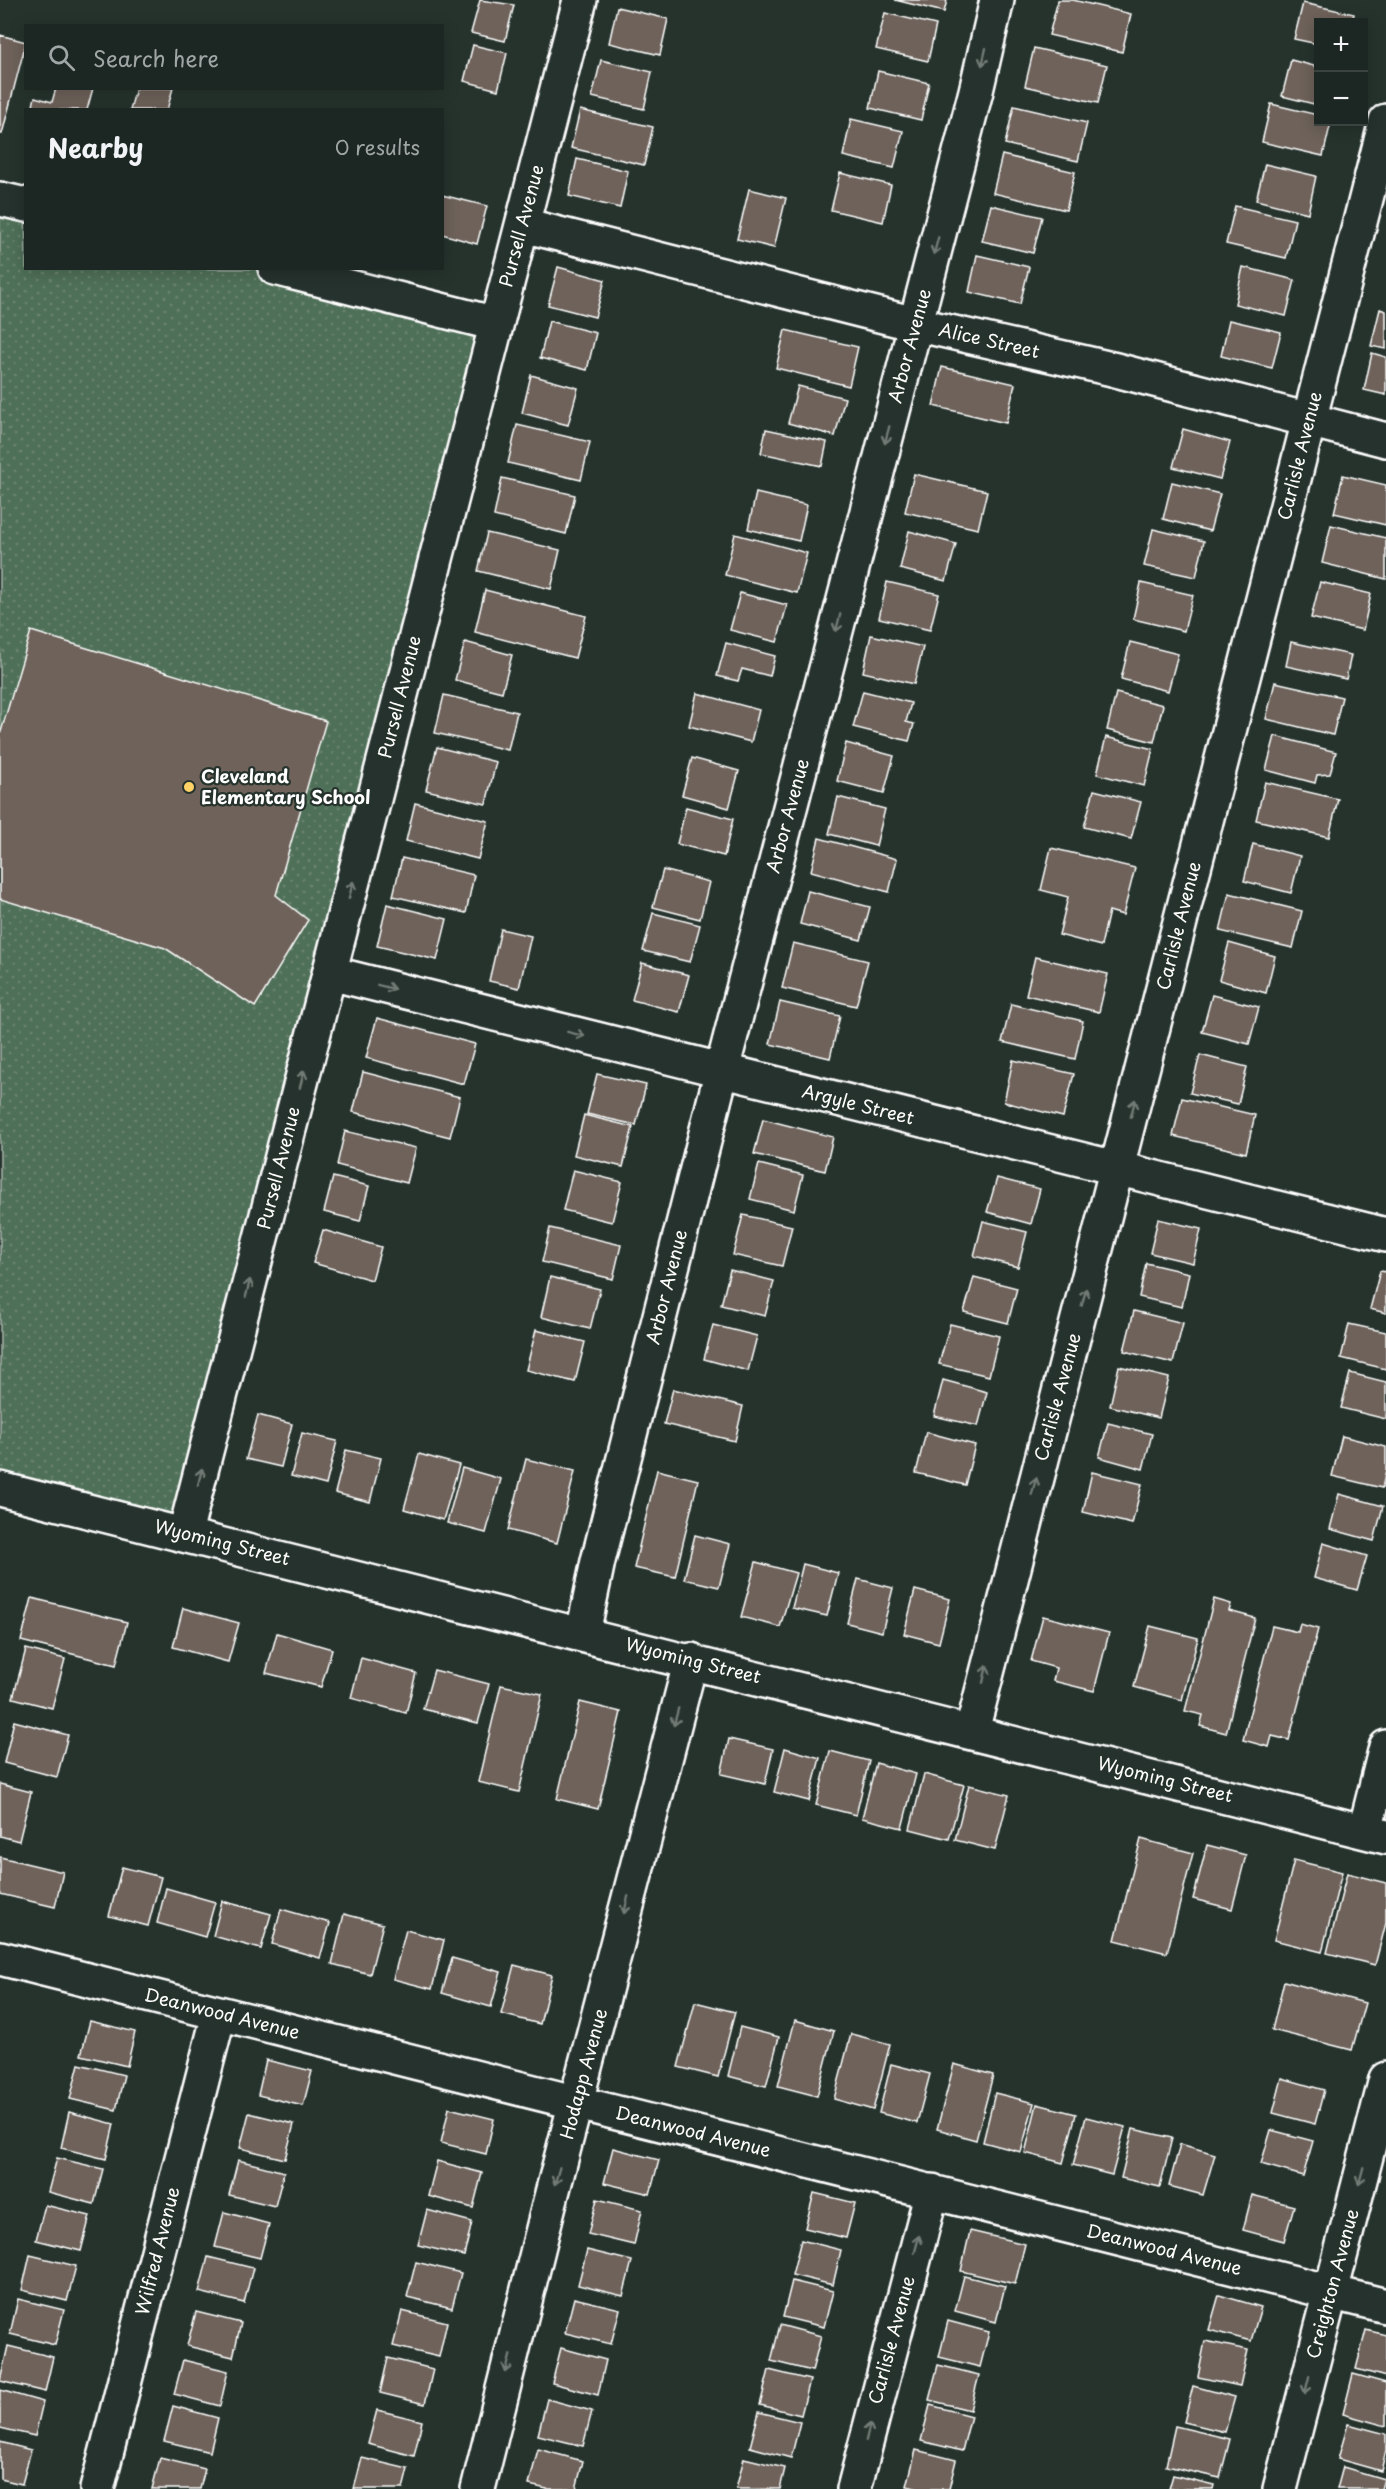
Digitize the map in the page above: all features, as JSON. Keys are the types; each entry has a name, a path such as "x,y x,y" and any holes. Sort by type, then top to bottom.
{"street":[{"name":"Pursell Avenue","path":"185,1533 580,0"},
{"name":"Arbor Avenue","path":"583,1633 598,1561 722,1070 997,0"},
{"name":"Carlisle Avenue","path":"972,1731 1386,121"},
{"path":"0,199 24,205"},
{"name":"Alice Street","path":"523,225 915,324 1112,369 1386,440"},
{"path":"283,270 496,324"},
{"name":"Argyle Street","path":"330,973 1386,1235"},
{"name":"Wyoming Street","path":"0,1489 692,1660 1375,1834"},
{"name":"Hodapp Avenue","path":"478,2489 548,2209 692,1660"},
{"path":"1375,1834 1386,1748"},
{"name":"Deanwood Avenue","path":"0,1958 1386,2306"},
{"name":"Wilfred Avenue","path":"97,2489 219,2014"},
{"name":"Creighton Avenue","path":"1280,2489 1386,2079"},
{"name":"Carlisle Avenue","path":"854,2489 932,2192"}],"green space":[{"name":"Cleveland Elementary School","path":"0,199 24,205 24,270 279,270 496,324 185,1533 0,1489"}],"building":[{"path":"480,0 514,5 505,41 471,33"},
{"path":"895,0 947,0 944,12"},
{"path":"1058,0 1073,0 1131,14 1122,52 1049,35"},
{"path":"1303,3 1354,14 1353,18 1314,18 1314,43 1294,39"},
{"path":"617,7 668,19 660,55 609,43"},
{"path":"885,13 936,25 928,61 876,49"},
{"path":"0,35 24,41 24,50 2,134 0,134"},
{"path":"473,45 507,53 498,90 464,81"},
{"path":"1034,48 1107,65 1098,103 1025,86"},
{"path":"601,60 652,72 644,109 592,97"},
{"path":"1291,60 1314,66 1314,104 1282,96"},
{"path":"878,71 929,83 921,120 870,108"},
{"path":"55,90 92,90 88,108 32,108 35,97 52,102"},
{"path":"135,90 172,90 168,108 131,108"},
{"path":"1271,104 1314,114 1314,126 1330,126 1323,156 1262,142"},
{"path":"1014,106 1087,123 1078,161 1005,144"},
{"path":"580,110 653,127 644,165 571,148"},
{"path":"851,119 903,131 894,168 843,156"},
{"path":"1002,155 1075,172 1066,210 993,193"},
{"path":"577,159 628,171 620,208 569,196"},
{"path":"1265,164 1316,176 1308,213 1256,200"},
{"path":"840,173 891,185 883,222 831,210"},
{"path":"749,189 786,198 774,248 737,239"},
{"path":"444,195 487,206 477,244 444,235"},
{"path":"991,205 1042,217 1033,253 982,241"},
{"path":"1235,206 1295,220 1286,258 1226,244"},
{"path":"977,255 1029,267 1020,304 969,292"},
{"path":"558,267 605,280 595,317 548,305"},
{"path":"1243,267 1295,280 1286,316 1235,304"},
{"path":"1380,309 1386,311 1386,349 1371,346"},
{"path":"1229,320 1281,332 1272,368 1221,356"},
{"path":"549,321 596,333 587,370 540,358"},
{"path":"785,330 858,347 849,386 776,368"},
{"path":"1372,353 1386,357 1386,395 1364,390"},
{"path":"942,367 1015,384 1006,423 933,406"},
{"path":"531,375 578,388 568,425 522,413"},
{"path":"798,386 845,398 835,436 788,423"},
{"path":"517,425 590,442 581,480 508,463"},
{"path":"766,429 827,442 822,466 761,453"},
{"path":"1183,429 1230,442 1220,479 1173,467"},
{"path":"914,474 987,491 978,529 905,512"},
{"path":"1343,475 1386,485 1386,525 1334,513"},
{"path":"502,478 575,495 566,534 494,516"},
{"path":"1172,482 1220,494 1210,531 1163,519"},
{"path":"756,493 807,505 799,541 748,529"},
{"path":"1331,525 1386,538 1386,579 1322,563"},
{"path":"1153,529 1204,541 1196,577 1144,566"},
{"path":"909,531 956,544 946,581 900,569"},
{"path":"487,533 560,550 551,589 478,571"},
{"path":"735,534 807,553 797,593 725,575"},
{"path":"887,582 939,594 930,630 879,618"},
{"path":"1320,582 1371,594 1363,630 1311,618"},
{"path":"1141,583 1193,595 1184,631 1133,619"},
{"path":"485,590 586,616 575,658 475,632"},
{"path":"740,593 787,605 777,642 730,630"},
{"path":"31,631 326,721 276,895 308,920 255,1007 165,948 0,899 0,735"},
{"path":"871,635 923,647 914,684 863,672"},
{"path":"465,642 512,655 502,692 455,680"},
{"path":"1130,642 1178,654 1168,691 1121,679"},
{"path":"1291,642 1351,655 1346,679 1286,666"},
{"path":"726,643 775,656 770,676 742,669 738,681 717,676"},
{"path":"1275,682 1342,697 1333,735 1266,719"},
{"path":"863,691 911,703 906,722 914,724 909,741 853,727"},
{"path":"697,693 759,710 751,742 689,726"},
{"path":"1116,693 1163,705 1154,742 1107,730"},
{"path":"444,695 517,712 508,750 435,733"},
{"path":"1275,736 1336,752 1330,774 1317,775 1315,783 1266,770"},
{"path":"1106,737 1153,749 1144,786 1097,774"},
{"path":"846,743 894,756 884,793 837,781"},
{"path":"437,747 496,762 486,804 426,790"},
{"path":"692,758 739,771 729,808 682,795"},
{"path":"1265,782 1338,799 1329,837 1256,820"},
{"path":"1094,790 1141,802 1131,839 1084,827"},
{"path":"838,797 885,809 876,846 829,834"},
{"path":"415,803 488,821 478,859 406,841"},
{"path":"686,807 733,819 724,856 677,844"},
{"path":"819,838 897,859 889,892 811,871"},
{"path":"1253,844 1300,856 1291,893 1244,881"},
{"path":"1051,848 1135,868 1123,915 1109,911 1101,946 1059,935 1068,897 1041,890"},
{"path":"402,858 474,875 466,913 393,896"},
{"path":"663,870 709,882 700,919 653,907"},
{"path":"808,891 870,907 861,940 800,924"},
{"path":"1229,893 1302,911 1293,948 1220,931"},
{"path":"387,904 447,919 437,960 377,946"},
{"path":"653,913 700,925 690,962 643,951"},
{"path":"501,929 531,936 519,988 489,981"},
{"path":"793,943 868,961 856,1006 782,988"},
{"path":"1229,943 1275,956 1266,993 1219,980"},
{"path":"1035,957 1108,974 1099,1012 1026,995"},
{"path":"642,963 689,975 679,1012 632,1000"},
{"path":"1212,995 1259,1007 1249,1044 1202,1032"},
{"path":"780,1002 840,1016 830,1058 770,1044"},
{"path":"1011,1004 1083,1021 1075,1059 1002,1042"},
{"path":"377,1018 475,1044 464,1084 366,1058"},
{"path":"1200,1055 1247,1067 1238,1104 1190,1093"},
{"path":"1013,1060 1074,1074 1063,1117 1004,1102"},
{"path":"363,1072 460,1097 450,1137 353,1112"},
{"path":"597,1074 646,1085 636,1125 587,1114"},
{"path":"1182,1098 1255,1115 1246,1153 1173,1136"},
{"path":"584,1115 633,1127 623,1167 574,1155"},
{"path":"763,1119 833,1137 825,1171 754,1154"},
{"path":"345,1131 416,1148 407,1183 337,1165"},
{"path":"759,1164 803,1175 794,1210 750,1199"},
{"path":"573,1170 622,1182 612,1222 563,1210"},
{"path":"333,1177 369,1186 360,1221 324,1212"},
{"path":"997,1178 1040,1189 1031,1224 987,1212"},
{"path":"743,1215 792,1226 782,1266 733,1255"},
{"path":"1158,1219 1201,1229 1193,1263 1150,1253"},
{"path":"983,1221 1027,1232 1018,1267 974,1256"},
{"path":"550,1228 621,1245 613,1279 542,1262"},
{"path":"323,1230 381,1247 372,1280 313,1263"},
{"path":"1146,1263 1189,1273 1182,1307 1139,1297"},
{"path":"730,1270 774,1281 765,1316 721,1305"},
{"path":"1380,1271 1386,1272 1386,1313 1370,1309"},
{"path":"550,1277 600,1289 590,1329 541,1317"},
{"path":"974,1277 1017,1288 1008,1323 964,1312"},
{"path":"1134,1311 1183,1323 1173,1363 1124,1351"},
{"path":"950,1324 999,1336 989,1376 939,1364"},
{"path":"1349,1324 1386,1332 1386,1369 1341,1358"},
{"path":"713,1325 757,1336 748,1371 704,1359"},
{"path":"536,1330 585,1342 575,1382 526,1370"},
{"path":"1119,1366 1169,1378 1159,1418 1110,1406"},
{"path":"1350,1373 1386,1382 1386,1419 1341,1408"},
{"path":"943,1380 987,1392 978,1426 934,1416"},
{"path":"673,1389 743,1406 735,1441 664,1424"},
{"path":"258,1415 292,1424 281,1467 246,1459"},
{"path":"1108,1423 1152,1434 1143,1469 1099,1457"},
{"path":"926,1432 975,1445 965,1485 916,1473"},
{"path":"302,1433 337,1441 326,1485 291,1476"},
{"path":"1342,1436 1386,1447 1386,1471 1382,1488 1332,1476"},
{"path":"346,1450 381,1458 370,1502 335,1493"},
{"path":"419,1454 459,1465 443,1520 404,1509"},
{"path":"526,1459 575,1471 557,1543 508,1530"},
{"path":"462,1468 501,1479 486,1533 447,1523"},
{"path":"657,1470 698,1480 675,1577 634,1568"},
{"path":"1092,1472 1142,1484 1132,1524 1083,1512"},
{"path":"1339,1494 1383,1506 1374,1541 1330,1529"},
{"path":"695,1535 730,1544 719,1587 684,1579"},
{"path":"1323,1543 1367,1556 1357,1590 1314,1578"},
{"path":"756,1562 796,1573 780,1627 741,1617"},
{"path":"803,1564 838,1573 827,1616 792,1608"},
{"path":"858,1579 893,1588 882,1632 847,1623"},
{"path":"915,1590 950,1599 939,1643 904,1634"},
{"path":"32,1598 127,1622 116,1665 21,1641"},
{"path":"1214,1599 1231,1604 1229,1611 1255,1618 1226,1733 1200,1726 1203,1715 1185,1711"},
{"path":"183,1608 239,1623 228,1662 173,1647"},
{"path":"1043,1616 1109,1633 1094,1691 1053,1681 1056,1668 1031,1661"},
{"path":"1300,1624 1318,1629 1289,1740 1272,1736 1269,1747 1243,1740 1272,1626 1298,1632"},
{"path":"1150,1626 1198,1638 1182,1700 1134,1687"},
{"path":"277,1633 332,1649 321,1687 266,1673"},
{"path":"26,1649 65,1659 52,1708 13,1698"},
{"path":"361,1658 416,1673 406,1713 351,1698"},
{"path":"434,1670 489,1684 478,1723 423,1709"},
{"path":"501,1685 542,1694 519,1792 478,1782"},
{"path":"580,1702 621,1712 598,1809 557,1799"},
{"path":"14,1721 68,1735 57,1777 4,1763"},
{"path":"729,1739 773,1749 765,1784 721,1774"},
{"path":"785,1748 820,1758 809,1801 774,1792"},
{"path":"830,1751 869,1761 856,1815 816,1805"},
{"path":"876,1763 916,1774 902,1828 862,1818"},
{"path":"924,1774 964,1785 949,1839 910,1829"},
{"path":"0,1784 31,1792 19,1841 0,1836"},
{"path":"969,1785 1009,1795 995,1850 955,1840"},
{"path":"1141,1839 1193,1853 1167,1953 1115,1940"},
{"path":"1207,1845 1246,1855 1232,1909 1193,1899"},
{"path":"0,1857 63,1872 55,1907 0,1894"},
{"path":"1294,1860 1342,1872 1322,1952 1274,1940"},
{"path":"122,1867 161,1877 148,1926 109,1916"},
{"path":"1347,1873 1386,1883 1386,1923 1375,1965 1327,1953"},
{"path":"166,1888 215,1902 205,1937 157,1923"},
{"path":"222,1901 271,1914 261,1949 213,1936"},
{"path":"281,1909 330,1923 320,1958 272,1944"},
{"path":"344,1914 383,1924 370,1974 332,1964"},
{"path":"406,1930 444,1940 432,1989 393,1979"},
{"path":"452,1958 501,1972 491,2007 442,1993"},
{"path":"514,1965 552,1975 540,2024 501,2014"},
{"path":"1284,1981 1365,2003 1352,2050 1272,2030"},
{"path":"695,2002 735,2012 718,2077 678,2067"},
{"path":"795,2020 834,2031 817,2096 778,2086"},
{"path":"90,2021 135,2032 127,2066 81,2055"},
{"path":"740,2027 779,2037 766,2086 728,2076"},
{"path":"851,2034 890,2044 873,2110 834,2099"},
{"path":"266,2060 312,2071 303,2106 258,2095"},
{"path":"79,2064 124,2075 116,2110 70,2099"},
{"path":"891,2064 930,2074 917,2123 879,2113"},
{"path":"954,2064 993,2075 976,2140 937,2129"},
{"path":"1282,2078 1324,2090 1315,2124 1273,2113"},
{"path":"995,2093 1034,2103 1021,2152 983,2142"},
{"path":"1037,2104 1076,2114 1063,2163 1025,2153"},
{"path":"449,2108 494,2119 486,2154 441,2143"},
{"path":"69,2112 114,2124 106,2159 61,2148"},
{"path":"249,2113 294,2124 285,2159 240,2148"},
{"path":"1086,2117 1125,2127 1112,2175 1073,2165"},
{"path":"1133,2129 1172,2138 1160,2187 1121,2178"},
{"path":"1271,2130 1313,2141 1303,2176 1261,2164"},
{"path":"1180,2144 1215,2154 1203,2195 1169,2186"},
{"path":"613,2148 659,2160 650,2194 604,2183"},
{"path":"57,2158 103,2169 94,2204 48,2192"},
{"path":"238,2160 284,2172 275,2206 229,2195"},
{"path":"437,2161 482,2173 473,2208 428,2196"},
{"path":"814,2193 855,2203 846,2238 805,2228"},
{"path":"1252,2195 1294,2206 1284,2241 1243,2230"},
{"path":"597,2199 642,2210 634,2245 588,2234"},
{"path":"45,2205 90,2216 81,2251 36,2240"},
{"path":"427,2210 472,2222 464,2256 418,2245"},
{"path":"224,2212 269,2224 260,2258 215,2247"},
{"path":"970,2231 1025,2244 1015,2284 961,2271"},
{"path":"801,2240 841,2250 833,2285 792,2275"},
{"path":"587,2250 632,2261 623,2296 578,2285"},
{"path":"30,2255 76,2266 67,2301 22,2290"},
{"path":"208,2257 253,2268 244,2303 199,2292"},
{"path":"416,2262 461,2273 452,2308 407,2297"},
{"path":"964,2276 1005,2286 996,2322 955,2311"},
{"path":"792,2281 833,2291 824,2327 783,2317"},
{"path":"1219,2295 1261,2307 1251,2341 1209,2330"},
{"path":"574,2298 620,2309 611,2344 565,2333"},
{"path":"18,2299 64,2310 55,2345 10,2334"},
{"path":"402,2311 447,2322 439,2357 393,2346"},
{"path":"196,2312 241,2323 233,2357 187,2346"},
{"path":"948,2321 989,2332 980,2367 939,2357"},
{"path":"780,2325 821,2336 812,2371 771,2361"},
{"path":"1366,2330 1386,2335 1386,2377 1356,2369"},
{"path":"1205,2341 1248,2350 1240,2386 1198,2377"},
{"path":"8,2346 53,2357 45,2392 0,2381"},
{"path":"561,2348 606,2360 598,2395 552,2383"},
{"path":"388,2358 433,2369 425,2404 380,2393"},
{"path":"183,2360 228,2371 220,2406 174,2394"},
{"path":"938,2365 979,2375 970,2410 929,2400"},
{"path":"769,2370 810,2380 801,2415 760,2405"},
{"path":"1353,2374 1386,2383 1386,2426 1343,2414"},
{"path":"1193,2386 1235,2397 1225,2432 1184,2422"},
{"path":"0,2390 43,2402 35,2436 0,2428"},
{"path":"547,2399 592,2411 583,2446 538,2435"},
{"path":"930,2405 971,2416 962,2451 921,2441"},
{"path":"173,2406 218,2418 210,2452 164,2441"},
{"path":"377,2410 422,2421 414,2456 368,2444"},
{"path":"759,2412 800,2422 791,2458 750,2447"},
{"path":"1348,2424 1386,2434 1386,2450 1381,2471 1338,2459"},
{"path":"1175,2426 1230,2439 1220,2478 1166,2466"},
{"path":"0,2442 31,2450 22,2484 0,2479"},
{"path":"538,2449 583,2461 576,2489 547,2489 529,2485"},
{"path":"916,2450 956,2460 949,2489 919,2489 907,2486"},
{"path":"160,2458 205,2469 200,2489 152,2489"},
{"path":"362,2458 408,2469 403,2489 354,2489"},
{"path":"744,2458 785,2468 780,2489 736,2489"},
{"path":"1343,2467 1384,2479 1381,2489 1337,2489"},
{"path":"1173,2475 1214,2485 1213,2489 1169,2489"}],"place":[{"name":"Cleveland Elementary School","path":"189,787"}]}
